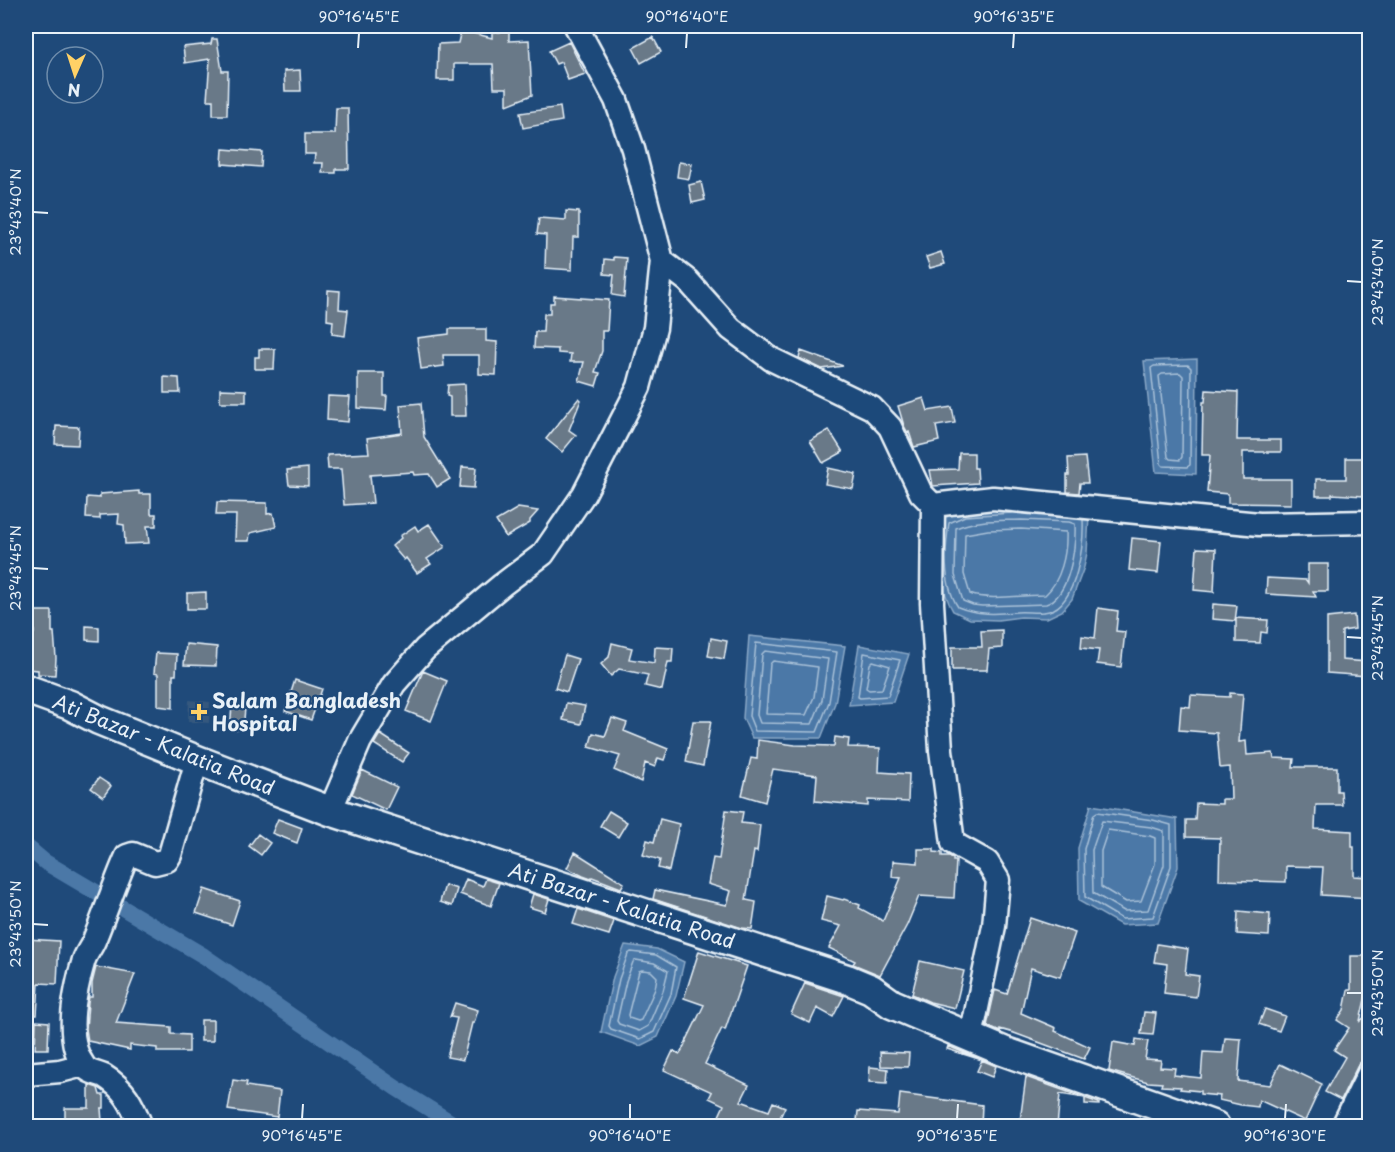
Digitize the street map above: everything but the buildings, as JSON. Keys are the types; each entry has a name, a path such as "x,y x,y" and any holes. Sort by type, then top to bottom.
{"main road":[{"name":"Ati Bazar - Kalatia Road","path":"26,689 70,705 99,720 197,760 330,811 847,979 871,989 892,1004 1003,1051 1215,1126"}],"street":[{"path":"330,811 360,741 394,684 425,648 543,554 584,494 639,387 655,328 662,261 633,149 616,100 576,26"},
{"path":"662,261 688,281 731,329 771,359 872,408 890,427 921,493 933,505 932,603 941,750 953,843 987,862 998,880 994,926 971,1037"},
{"path":"933,505 993,498 1258,524 1370,522"},
{"path":"141,1126 130,1100 115,1083 83,1065 72,1039 72,1025 84,960 129,854 155,863 166,860 170,855 197,760"},
{"path":"26,1074 60,1071 83,1065"},
{"path":"1343,1126 1370,1071"}],"shaded area":[{"name":"Salam Bangladesh Hospital","path":"189,700 210,702 209,723 188,722"}],"water":[{"path":"1197,359 1196,474 1156,472 1144,361"},
{"path":"986,508 1089,516 1084,567 1072,599 1062,611 1047,618 1021,617 998,620 970,619 953,611 942,577 944,518 963,510"},
{"path":"749,636 845,646 835,703 821,738 752,738 743,718"},
{"path":"859,645 909,654 893,702 849,705"},
{"path":"1091,805 1177,819 1178,867 1158,923 1121,925 1079,901 1078,848"},
{"path":"625,945 657,949 684,962 676,996 658,1037 640,1046 601,1032 613,977"}],"waterway":[{"path":"26,846 45,862 204,956 396,1088 457,1126"}],"place":[{"name":"Salam Bangladesh Hospital","path":"199,712"}]}
